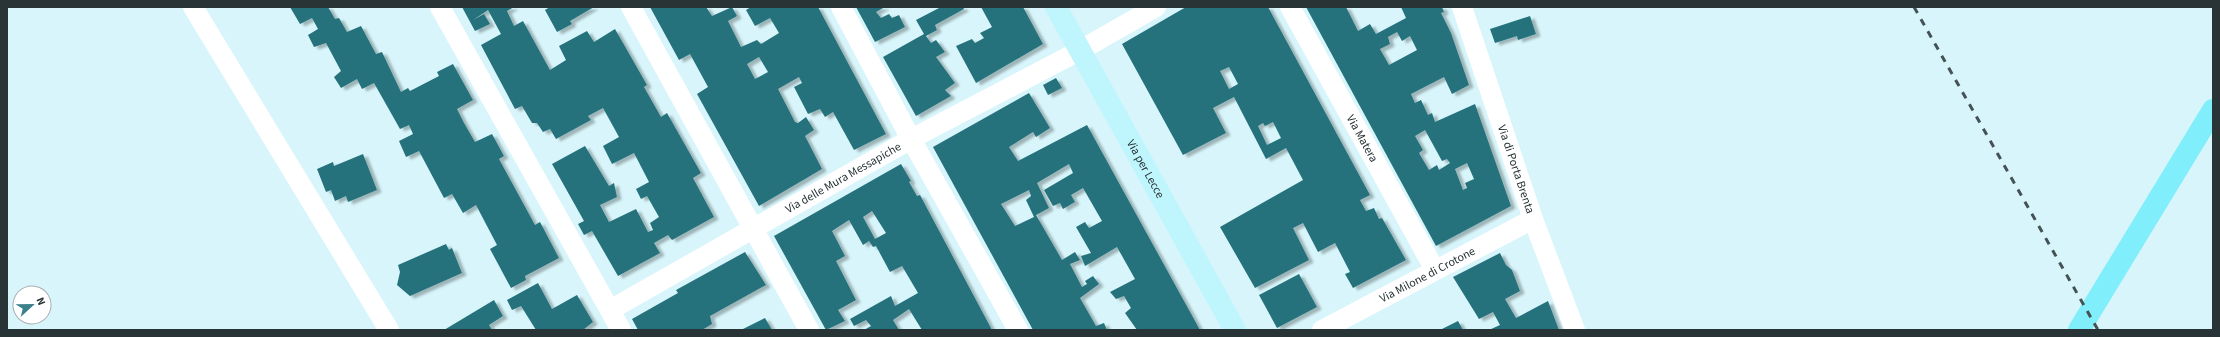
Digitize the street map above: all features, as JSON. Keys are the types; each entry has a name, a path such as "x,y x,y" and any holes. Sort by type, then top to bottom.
{"main road":[{"path":"2079,330 2213,110"}],"street":[{"path":"193,7 389,330"},
{"path":"440,7 621,330"},
{"path":"631,7 809,330"},
{"path":"840,7 911,139 1018,330"},
{"name":"Via per Lecce","path":"1056,7 1235,330"},
{"name":"Via delle Mura Messapiche","path":"610,310 911,139 1079,50 1156,7"},
{"name":"Via Matera","path":"1290,7 1435,270"},
{"name":"Via di Porta Brenta","path":"1462,7 1533,219 1575,330"},
{"name":"Via Milone di Crotone","path":"1322,330 1533,219"}],"building":[{"path":"290,7 328,7 335,19 339,18 347,32 361,26 376,54 382,52 401,92 408,88 410,91 439,76 437,72 453,64 473,100 457,109 464,123 475,142 492,134 504,156 499,159 535,225 540,222 559,258 525,276 526,280 511,288 490,249 497,245 476,205 463,213 452,194 444,198 419,151 406,157 399,141 413,134 409,125 400,129 374,83 362,89 357,79 341,88 334,77 341,71 326,43 314,47 308,35 318,29 312,18 300,24"},
{"path":"462,7 514,7 507,11 514,26 523,21 550,70 566,60 559,46 587,31 594,42 615,29 647,85 644,87 661,117 667,113 701,173 693,178 714,217 672,240 668,235 654,243 660,253 618,276 592,231 584,235 578,224 584,221 552,164 585,146 609,186 614,183 617,197 600,205 609,222 636,209 648,232 653,230 650,223 659,217 647,196 641,199 636,189 649,182 634,153 612,164 603,146 619,137 603,108 588,116 591,120 556,139 550,129 543,132 537,123 532,123 522,106 515,109 481,45 501,34 488,10 473,20 484,14 490,24 475,31"},
{"path":"550,7 594,7 570,21 572,24 557,32 545,10"},
{"path":"650,7 706,7 712,16 732,7 737,16 728,21 741,47 757,40 761,44 779,33 770,18 755,26 746,10 751,7 818,7 886,134 854,150 833,112 825,117 820,109 808,114 794,87 802,83 799,77 778,89 795,122 798,123 806,117 814,130 805,136 822,169 759,206 697,94 708,87 690,54 679,60","holes":["759,57 768,72 755,79 747,64"]},
{"path":"856,7 885,7 876,12 881,18 889,14 892,18 899,15 905,27 875,42"},
{"path":"941,7 963,7 964,9 935,25 937,30 926,36 931,43 936,40 945,52 936,57 955,83 945,90 951,96 916,116 883,57 924,34 916,20"},
{"path":"981,7 1023,7 1043,44 976,83 956,46 972,39 975,43 984,38 980,33 992,27"},
{"path":"1186,7 1268,7 1370,195 1360,200 1366,211 1374,208 1379,219 1382,218 1406,260 1353,288 1345,274 1350,272 1335,243 1318,252 1303,223 1293,228 1309,260 1255,288 1220,227 1303,180 1286,148 1266,159 1234,97 1213,108 1226,133 1183,155 1122,44","holes":["1229,67 1238,84 1229,89 1220,71","1273,122 1281,138 1267,145 1258,126 1263,123 1265,126"]},
{"path":"1306,7 1346,7 1358,31 1370,24 1376,34 1406,18 1401,7 1442,7 1444,12 1441,13 1451,33 1469,85 1452,94 1444,77 1411,94 1415,103 1421,100 1428,115 1432,113 1435,122 1475,104 1511,206 1436,246","holes":["1397,32 1402,41 1410,36 1417,50 1389,65 1380,49 1390,44 1388,37","1425,130 1442,161 1447,159 1450,163 1439,170 1437,165 1429,170 1419,153 1423,150 1415,136","1467,163 1474,179 1465,183 1467,188 1463,190 1455,169"]},
{"path":"1530,16 1536,34 1518,40 1517,36 1495,43 1490,29"},
{"path":"1056,78 1062,88 1048,95 1043,85"},
{"path":"1029,93 1050,128 1036,137 1033,132 1009,147 1018,161 1087,125 1200,330 1137,330 1125,313 1131,308 1124,296 1116,299 1110,292 1135,279 1117,247 1085,266 1081,256 1091,253 1076,227 1085,222 1089,228 1102,221 1083,188 1071,195 1075,202 1063,209 1060,203 1053,206 1044,190 1073,173 1069,164 1037,183 1049,208 1036,215 1062,260 1075,252 1080,260 1070,264 1082,287 1087,284 1085,281 1093,276 1099,284 1080,298 1096,326 1104,323 1107,330 1033,330 933,147","holes":["1029,190 1031,196 1026,200 1034,217 1015,226 1001,204"]},
{"path":"363,154 377,190 348,202 346,196 335,201 331,190 326,192 317,169 333,162 334,166"},
{"path":"901,164 911,181 909,182 917,196 920,195 992,330 922,330 909,309 893,320 899,330 864,330 871,326 866,320 854,326 850,319 891,296 895,306 918,293 902,266 890,272 876,246 873,247 869,241 863,245 849,220 832,231 845,256 836,261 856,300 838,310 845,321 826,330 774,236","holes":["872,211 886,233 875,239 863,217"]},
{"path":"446,244 449,250 452,248 462,273 410,296 397,285 400,272 398,265"},
{"path":"745,252 766,285 710,316 712,324 702,330 638,330 632,319 678,293 676,290"},
{"path":"1500,253 1506,265 1512,270 1520,291 1505,299 1516,318 1548,301 1559,330 1489,330 1500,325 1493,312 1479,319 1453,277"},
{"path":"1299,274 1317,307 1277,328 1259,295"},
{"path":"538,283 552,309 577,295 593,322 583,330 536,330 521,306 512,310 507,300"},
{"path":"494,300 503,316 489,325 492,330 444,330"},
{"path":"765,318 772,330 741,330"},
{"path":"1458,321 1463,330 1440,330"}],"railway":[{"path":"1914,7 2098,330"}]}
